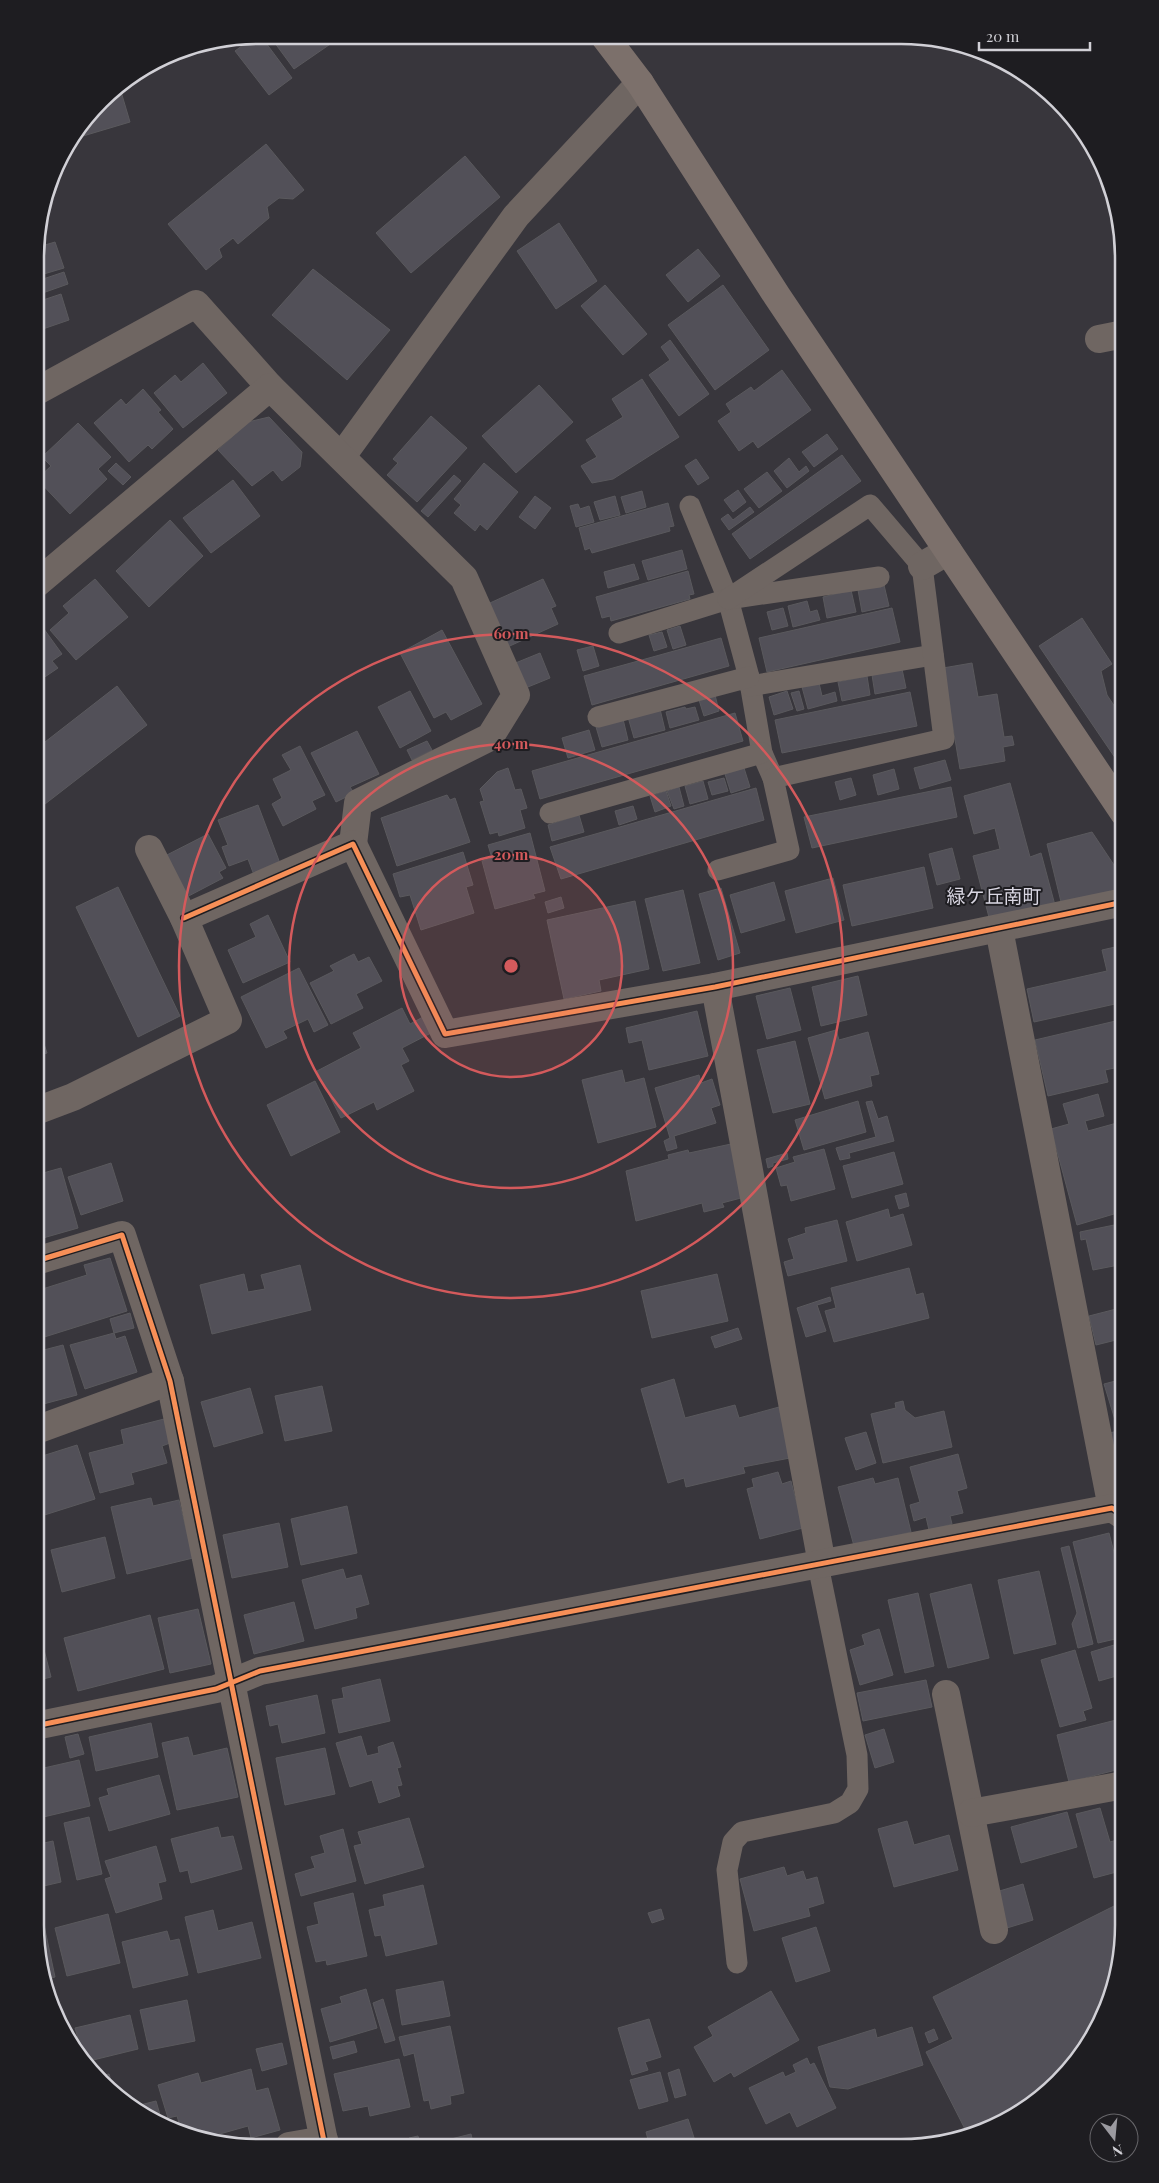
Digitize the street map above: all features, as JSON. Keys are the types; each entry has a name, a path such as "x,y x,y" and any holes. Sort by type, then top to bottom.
{"street":[{"path":"609,44 640,83 776,296 1115,800"},
{"path":"342,456 516,216 640,83"},
{"path":"44,387 196,304 270,387 464,578 516,695 490,738 358,802 352,844 445,1034 715,987 1115,904"},
{"path":"44,577 270,387"},
{"path":"922,566 948,551"},
{"path":"184,918 352,844"},
{"path":"44,1107 73,1097 228,1020 184,918 149,848"},
{"path":"999,929 1115,1497"},
{"path":"715,987 820,1565"},
{"path":"44,1259 122,1235 170,1381 323,2139"},
{"path":"44,1427 170,1381"},
{"path":"44,1724 216,1689 260,1671 820,1565 1115,1513"},
{"path":"946,1694 994,1930"},
{"path":"970,1813 1115,1787"}],"lane":[{"path":"728,599 870,505 922,566 944,739 773,778"},
{"path":"690,506 728,599 750,682 762,752 773,778 789,850 718,870"},
{"path":"619,633 728,599 879,577"},
{"path":"598,717 750,682 933,655"},
{"path":"550,813 762,752"},
{"path":"737,1964 727,1870 733,1842 742,1832 834,1814 850,1803 858,1788 857,1755 820,1565"}],"building":[{"path":"244,44 267,44 292,78 269,95 235,51"},
{"path":"276,44 330,44 294,69"},
{"path":"121,93 130,122 82,136 97,117"},
{"path":"266,144 304,190 293,199 279,198 267,207 269,218 238,244 233,238 219,249 222,257 206,270 168,224"},
{"path":"465,156 500,197 411,273 376,233"},
{"path":"559,223 597,281 556,309 517,251"},
{"path":"55,242 64,268 44,274 44,243 45,245"},
{"path":"698,249 720,276 688,302 666,275"},
{"path":"313,269 390,330 347,380 272,315"},
{"path":"64,272 68,284 44,293 44,279"},
{"path":"605,285 647,334 623,355 581,306"},
{"path":"723,285 769,350 715,390 668,325"},
{"path":"61,294 69,320 44,329 44,300"},
{"path":"670,340 709,394 679,416 649,375 670,360 661,347"},
{"path":"203,363 227,393 183,428 154,393 175,375 181,382"},
{"path":"782,370 811,410 758,448 753,441 739,451 718,421 731,412 726,404 751,387 754,391"},
{"path":"642,379 679,437 613,479 592,483 581,466 597,457 586,440 623,417 612,399"},
{"path":"539,385 573,422 516,473 482,436"},
{"path":"143,389 161,410 158,412 173,429 152,449 148,445 129,462 94,423 121,399 126,405"},
{"path":"431,416 467,448 417,502 387,475 398,463 393,459"},
{"path":"269,417 302,452 300,467 282,481 273,470 252,486 218,450 248,422"},
{"path":"78,423 111,457 98,469 107,479 70,514 44,486 44,472 51,466 44,459 44,455"},
{"path":"827,434 838,449 814,467 802,452"},
{"path":"842,455 861,481 750,559 732,534"},
{"path":"789,458 799,472 806,466 809,471 787,488 774,471"},
{"path":"696,459 709,478 698,485 685,466"},
{"path":"116,463 131,477 123,485 108,471"},
{"path":"484,463 518,492 487,530 480,524 475,531 454,513 461,505 454,499"},
{"path":"767,472 782,491 759,508 744,489"},
{"path":"454,475 461,481 428,517 421,511"},
{"path":"233,480 260,516 211,553 183,518"},
{"path":"738,490 746,502 733,512 724,500"},
{"path":"642,491 646,507 626,513 621,497"},
{"path":"535,496 551,508 535,529 519,517"},
{"path":"615,496 620,515 600,520 594,502"},
{"path":"668,503 674,526 669,527 670,531 592,553 590,548 585,550 579,528"},
{"path":"578,504 580,509 589,506 594,522 576,527 570,506"},
{"path":"750,507 754,512 729,530 721,519 728,514 733,520"},
{"path":"170,520 203,556 149,607 116,571"},
{"path":"682,550 687,569 648,580 642,561"},
{"path":"634,564 639,579 608,588 604,572"},
{"path":"688,571 694,594 689,595 690,599 611,621 610,616 602,618 596,597"},
{"path":"95,579 128,617 76,660 50,630 69,613 63,606"},
{"path":"543,579 556,606 551,608 558,624 501,650 481,607"},
{"path":"884,585 889,606 862,612 858,590"},
{"path":"851,590 856,612 827,618 823,597"},
{"path":"807,601 810,612 817,610 820,620 793,627 788,606"},
{"path":"783,608 788,626 772,630 767,612"},
{"path":"892,608 900,642 767,672 759,638"},
{"path":"1082,618 1112,664 1101,671 1107,695 1115,707 1115,758 1039,646"},
{"path":"680,626 686,645 673,649 667,630"},
{"path":"44,629 62,654 52,661 58,668 44,678"},
{"path":"442,630 482,704 451,720 446,712 434,718 400,653"},
{"path":"662,632 667,647 654,651 649,635"},
{"path":"721,638 729,666 592,705 584,676"},
{"path":"593,646 599,666 583,671 577,650"},
{"path":"540,653 550,678 523,689 513,664"},
{"path":"972,663 978,697 997,694 1004,737 1012,736 1014,745 1003,747 1005,761 960,769 943,668"},
{"path":"902,669 906,688 875,694 872,675"},
{"path":"867,676 870,695 842,701 838,682"},
{"path":"819,683 822,696 835,692 837,701 808,709 802,687"},
{"path":"117,686 147,725 44,805 44,743"},
{"path":"410,691 431,731 400,748 378,707"},
{"path":"787,691 793,709 774,715 769,697"},
{"path":"799,691 804,709 797,711 791,693"},
{"path":"910,692 917,726 782,753 775,720"},
{"path":"715,695 719,711 704,716 699,700"},
{"path":"685,707 686,709 695,707 699,720 670,728 666,712"},
{"path":"660,709 665,730 634,738 628,717"},
{"path":"735,713 743,741 540,799 532,771"},
{"path":"623,719 628,740 602,747 596,727"},
{"path":"589,730 595,750 568,758 562,738"},
{"path":"357,731 379,774 350,787 354,793 336,802 311,753"},
{"path":"427,741 432,750 412,760 407,750"},
{"path":"300,746 325,795 312,801 316,809 283,826 272,804 282,798 273,779 291,770 282,755"},
{"path":"945,760 951,780 920,789 914,768"},
{"path":"508,768 515,790 521,789 527,808 520,810 525,828 499,836 498,832 490,834 480,802 484,801 480,789 497,772"},
{"path":"744,768 750,787 731,793 725,774"},
{"path":"894,769 899,789 878,795 873,775"},
{"path":"724,778 728,791 712,795 708,782"},
{"path":"851,778 856,795 840,800 835,782"},
{"path":"703,781 708,799 690,804 685,786"},
{"path":"1010,783 1030,857 1041,853 1056,909 991,925 973,856 1000,849 995,828 974,834 964,796"},
{"path":"679,787 684,806 674,809 667,791"},
{"path":"951,787 957,817 812,848 804,817"},
{"path":"756,788 764,820 561,879 550,847"},
{"path":"666,791 671,806 655,812 650,796"},
{"path":"447,795 450,800 455,798 470,842 397,866 381,818"},
{"path":"258,805 281,866 254,875 248,859 229,866 222,847 228,845 218,820"},
{"path":"633,806 637,819 619,825 615,811"},
{"path":"579,815 584,832 552,841 548,825"},
{"path":"1092,832 1115,866 1115,893 1062,906 1047,844"},
{"path":"530,833 545,891 533,894 535,898 495,909 482,861 492,858 488,845"},
{"path":"208,834 226,868 219,872 223,878 181,900 159,859"},
{"path":"952,848 960,879 937,885 929,854"},
{"path":"463,852 473,885 466,887 474,913 421,930 410,895 400,897 393,874"},
{"path":"924,867 933,908 852,926 843,885"},
{"path":"833,878 844,920 796,933 785,891"},
{"path":"774,882 785,920 741,933 730,895"},
{"path":"118,887 180,1016 138,1037 76,907"},
{"path":"721,888 740,953 718,960 699,894"},
{"path":"683,890 700,963 663,971 645,899"},
{"path":"561,897 564,908 548,913 545,902"},
{"path":"635,901 649,969 599,980 601,991 564,999 547,920"},
{"path":"268,915 290,962 243,983 228,950 256,937 250,924"},
{"path":"1115,947 1115,1004 1034,1022 1027,989 1107,971 1102,950"},
{"path":"354,954 358,962 369,957 382,981 356,994 363,1008 331,1024 310,983 334,971 330,966"},
{"path":"299,968 328,1025 314,1032 308,1019 283,1031 287,1038 266,1048 241,997"},
{"path":"858,976 867,1015 821,1026 812,987"},
{"path":"790,988 801,1030 767,1039 756,996"},
{"path":"402,1008 410,1024 423,1017 431,1033 402,1048 409,1061 401,1065 414,1091 377,1110 374,1102 341,1118 317,1071 361,1048 353,1033"},
{"path":"697,1011 708,1056 649,1070 642,1040 629,1043 626,1028"},
{"path":"1115,1021 1115,1068 1105,1070 1108,1082 1048,1096 1035,1040"},
{"path":"836,1030 839,1040 868,1032 879,1074 870,1076 872,1086 825,1099 808,1038"},
{"path":"795,1041 810,1104 773,1113 757,1050"},
{"path":"622,1070 625,1083 644,1078 656,1127 598,1143 582,1080"},
{"path":"699,1075 701,1083 712,1079 720,1105 711,1108 716,1123 674,1136 677,1148 667,1151 664,1141 670,1138 655,1088"},
{"path":"315,1081 340,1132 291,1156 267,1105"},
{"path":"1098,1094 1104,1116 1085,1121 1088,1131 1115,1124 1115,1214 1077,1225 1051,1129 1069,1124 1063,1104"},
{"path":"858,1101 866,1132 804,1150 795,1120"},
{"path":"872,1101 878,1119 887,1116 894,1141 849,1153 850,1158 840,1160 836,1148 876,1137 866,1102"},
{"path":"731,1144 741,1198 722,1203 724,1207 704,1212 702,1203 636,1221 626,1171 669,1159 668,1155 688,1150 689,1153"},
{"path":"824,1149 835,1189 791,1201 787,1185 781,1186 776,1168 795,1162 793,1157"},
{"path":"894,1152 903,1184 852,1198 843,1166"},
{"path":"787,1153 788,1159 773,1163 773,1166 768,1168 766,1159"},
{"path":"111,1163 123,1201 81,1215 68,1177"},
{"path":"61,1168 78,1228 44,1238 44,1173"},
{"path":"906,1193 909,1206 899,1209 895,1196"},
{"path":"888,1209 890,1218 903,1214 912,1245 857,1261 846,1222"},
{"path":"837,1220 847,1261 788,1276 784,1262 794,1259 788,1239 806,1233 805,1228"},
{"path":"1115,1225 1115,1266 1093,1270 1086,1239 1081,1240 1080,1232"},
{"path":"110,1258 127,1311 44,1337 44,1288 87,1275 84,1265"},
{"path":"300,1265 311,1310 212,1334 200,1285 244,1274 248,1292 265,1289 261,1275"},
{"path":"909,1268 916,1295 923,1293 929,1318 834,1342 825,1311 836,1308 831,1288"},
{"path":"717,1274 728,1321 652,1338 641,1291"},
{"path":"830,1297 831,1301 817,1305 826,1331 806,1337 797,1308"},
{"path":"1115,1309 1115,1340 1096,1345 1089,1316"},
{"path":"130,1313 134,1328 114,1333 110,1319"},
{"path":"738,1328 742,1339 715,1348 711,1337"},
{"path":"114,1333 116,1339 125,1336 137,1372 85,1389 70,1345"},
{"path":"63,1345 77,1395 44,1404 44,1350"},
{"path":"674,1379 685,1418 735,1405 739,1418 779,1407 790,1458 743,1467 745,1473 686,1487 684,1478 668,1483 641,1389"},
{"path":"1115,1381 1115,1420 1104,1384"},
{"path":"322,1386 332,1431 285,1441 275,1396"},
{"path":"250,1388 263,1433 214,1447 201,1402"},
{"path":"903,1401 905,1410 915,1418 944,1411 952,1447 883,1463 871,1414 896,1408 895,1403"},
{"path":"164,1419 170,1443 162,1446 167,1463 131,1473 134,1484 100,1493 89,1453 124,1444 121,1430"},
{"path":"866,1432 876,1463 856,1470 845,1438"},
{"path":"1115,1432 1115,1457 1110,1433"},
{"path":"77,1445 95,1499 44,1515 44,1455"},
{"path":"958,1454 967,1488 957,1491 963,1513 950,1516 952,1524 929,1530 926,1517 914,1521 910,1505 920,1502 910,1467"},
{"path":"778,1472 782,1484 791,1481 803,1528 760,1539 747,1489 754,1487 752,1479"},
{"path":"873,1478 875,1484 898,1478 911,1532 854,1546 838,1487"},
{"path":"151,1498 153,1506 179,1500 193,1558 127,1574 111,1507"},
{"path":"347,1506 357,1553 301,1565 291,1519"},
{"path":"279,1523 288,1567 232,1578 223,1535"},
{"path":"1109,1533 1115,1556 1115,1639 1098,1643 1073,1542"},
{"path":"105,1537 115,1578 62,1592 51,1550"},
{"path":"1069,1546 1093,1644 1078,1648 1072,1624 1077,1613 1061,1548"},
{"path":"343,1569 346,1579 361,1575 369,1604 355,1608 357,1618 315,1629 302,1580"},
{"path":"1039,1571 1056,1644 1014,1654 998,1580"},
{"path":"971,1584 989,1658 948,1668 930,1594"},
{"path":"918,1593 934,1666 905,1673 888,1600"},
{"path":"294,1602 304,1641 254,1654 244,1615"},
{"path":"198,1609 211,1664 170,1673 158,1618"},
{"path":"150,1615 164,1669 78,1691 64,1638"},
{"path":"879,1629 893,1675 860,1685 850,1650 865,1645 862,1635"},
{"path":"1115,1645 1115,1676 1099,1681 1091,1652"},
{"path":"44,1650 51,1677 44,1679"},
{"path":"1075,1650 1092,1708 1083,1711 1086,1720 1060,1727 1041,1660"},
{"path":"380,1679 390,1721 339,1733 332,1700 344,1698 342,1688"},
{"path":"926,1680 932,1707 863,1721 857,1693"},
{"path":"317,1695 325,1733 282,1743 278,1724 270,1726 266,1706"},
{"path":"1115,1720 1115,1770 1069,1782 1057,1735"},
{"path":"151,1723 158,1757 96,1771 89,1737"},
{"path":"884,1729 894,1762 875,1768 865,1735"},
{"path":"78,1734 84,1754 70,1758 65,1737"},
{"path":"361,1736 367,1756 379,1753 378,1747 393,1742 401,1767 397,1768 402,1785 397,1786 400,1796 379,1803 372,1780 350,1787 336,1743"},
{"path":"188,1737 193,1756 227,1748 238,1797 177,1810 162,1743"},
{"path":"325,1748 335,1794 285,1805 276,1758"},
{"path":"79,1760 90,1806 44,1817 44,1768"},
{"path":"159,1775 170,1814 109,1831 99,1798 109,1795 107,1789"},
{"path":"1100,1808 1110,1842 1115,1841 1115,1872 1094,1878 1076,1814"},
{"path":"1067,1812 1077,1847 1021,1863 1011,1827"},
{"path":"89,1817 102,1874 77,1880 64,1823"},
{"path":"409,1818 424,1867 365,1884 354,1846 362,1844 358,1832"},
{"path":"907,1821 914,1845 949,1835 958,1870 894,1887 878,1829"},
{"path":"218,1827 221,1838 233,1836 242,1869 191,1883 188,1870 180,1872 171,1839"},
{"path":"343,1829 356,1881 301,1896 295,1874 315,1868 311,1857 325,1853 320,1836"},
{"path":"53,1841 61,1882 44,1886 44,1843"},
{"path":"156,1846 166,1881 158,1883 162,1899 116,1913 105,1879 111,1877 105,1861"},
{"path":"784,1867 787,1876 803,1871 806,1880 817,1877 824,1903 808,1908 810,1916 754,1931 740,1879"},
{"path":"1023,1884 1033,1920 1007,1928 996,1892"},
{"path":"423,1885 437,1944 386,1956 381,1935 375,1936 369,1910 385,1906 383,1895"},
{"path":"353,1893 367,1956 327,1965 326,1960 316,1962 307,1927 319,1924 314,1903"},
{"path":"1115,1906 1115,1939 1108,1980 1099,2007 1079,2044 1062,2066 1031,2095 1008,2111 965,2129 926,2052 953,2039 933,1997"},
{"path":"661,1909 664,1919 652,1923 648,1913"},
{"path":"213,1910 218,1931 252,1922 261,1958 198,1973 185,1917"},
{"path":"108,1914 120,1963 67,1976 55,1928"},
{"path":"44,1925 55,1977 51,1978 48,1967"},
{"path":"816,1927 830,1971 796,1982 782,1938"},
{"path":"167,1931 170,1941 179,1939 188,1975 133,1988 122,1942"},
{"path":"443,1981 450,2016 402,2025 396,1990"},
{"path":"366,1989 377,2028 330,2042 321,2009 342,2003 340,1997"},
{"path":"771,1991 799,2040 734,2077 731,2072 714,2082 694,2047 713,2036 708,2027"},
{"path":"383,1999 395,2040 385,2043 373,2003"},
{"path":"187,2000 195,2041 149,2050 140,2010"},
{"path":"130,2015 138,2049 92,2060 79,2043 75,2028"},
{"path":"649,2019 661,2057 645,2062 648,2070 632,2075 618,2028"},
{"path":"450,2026 464,2093 450,2096 451,2104 431,2109 429,2100 424,2101 414,2053 404,2056 399,2037"},
{"path":"912,2027 923,2065 848,2089 830,2087 818,2047 875,2029 877,2038"},
{"path":"934,2029 938,2039 929,2043 925,2033"},
{"path":"354,2041 357,2052 333,2059 330,2047"},
{"path":"282,2043 287,2064 262,2071 256,2049"},
{"path":"807,2058 810,2065 814,2063 836,2108 797,2127 790,2112 766,2124 749,2088 783,2072 785,2077 796,2072 793,2065"},
{"path":"399,2059 410,2107 370,2116 368,2106 343,2111 334,2074"},
{"path":"251,2069 256,2091 268,2088 280,2130 251,2138 248,2126 216,2135 179,2124 177,2116 168,2118 158,2085 198,2073 201,2083"},
{"path":"679,2069 686,2095 675,2098 668,2073"},
{"path":"660,2072 668,2101 639,2109 630,2080"},
{"path":"156,2101 160,2116 151,2111 141,2105"},
{"path":"688,2119 694,2139 648,2139 646,2132"},
{"path":"471,2134 472,2139 451,2139"},
{"path":"418,2136 419,2139 409,2139"}],"cycle path":[{"path":"184,918 353,844 445,1034 715,987 1115,904"},
{"path":"44,1259 122,1235 170,1381 324,2139"},
{"path":"44,1724 216,1689 260,1671 1112,1508 1115,1510"}],"district":[{"name":"緑ケ丘南町","path":"994,896"}]}
